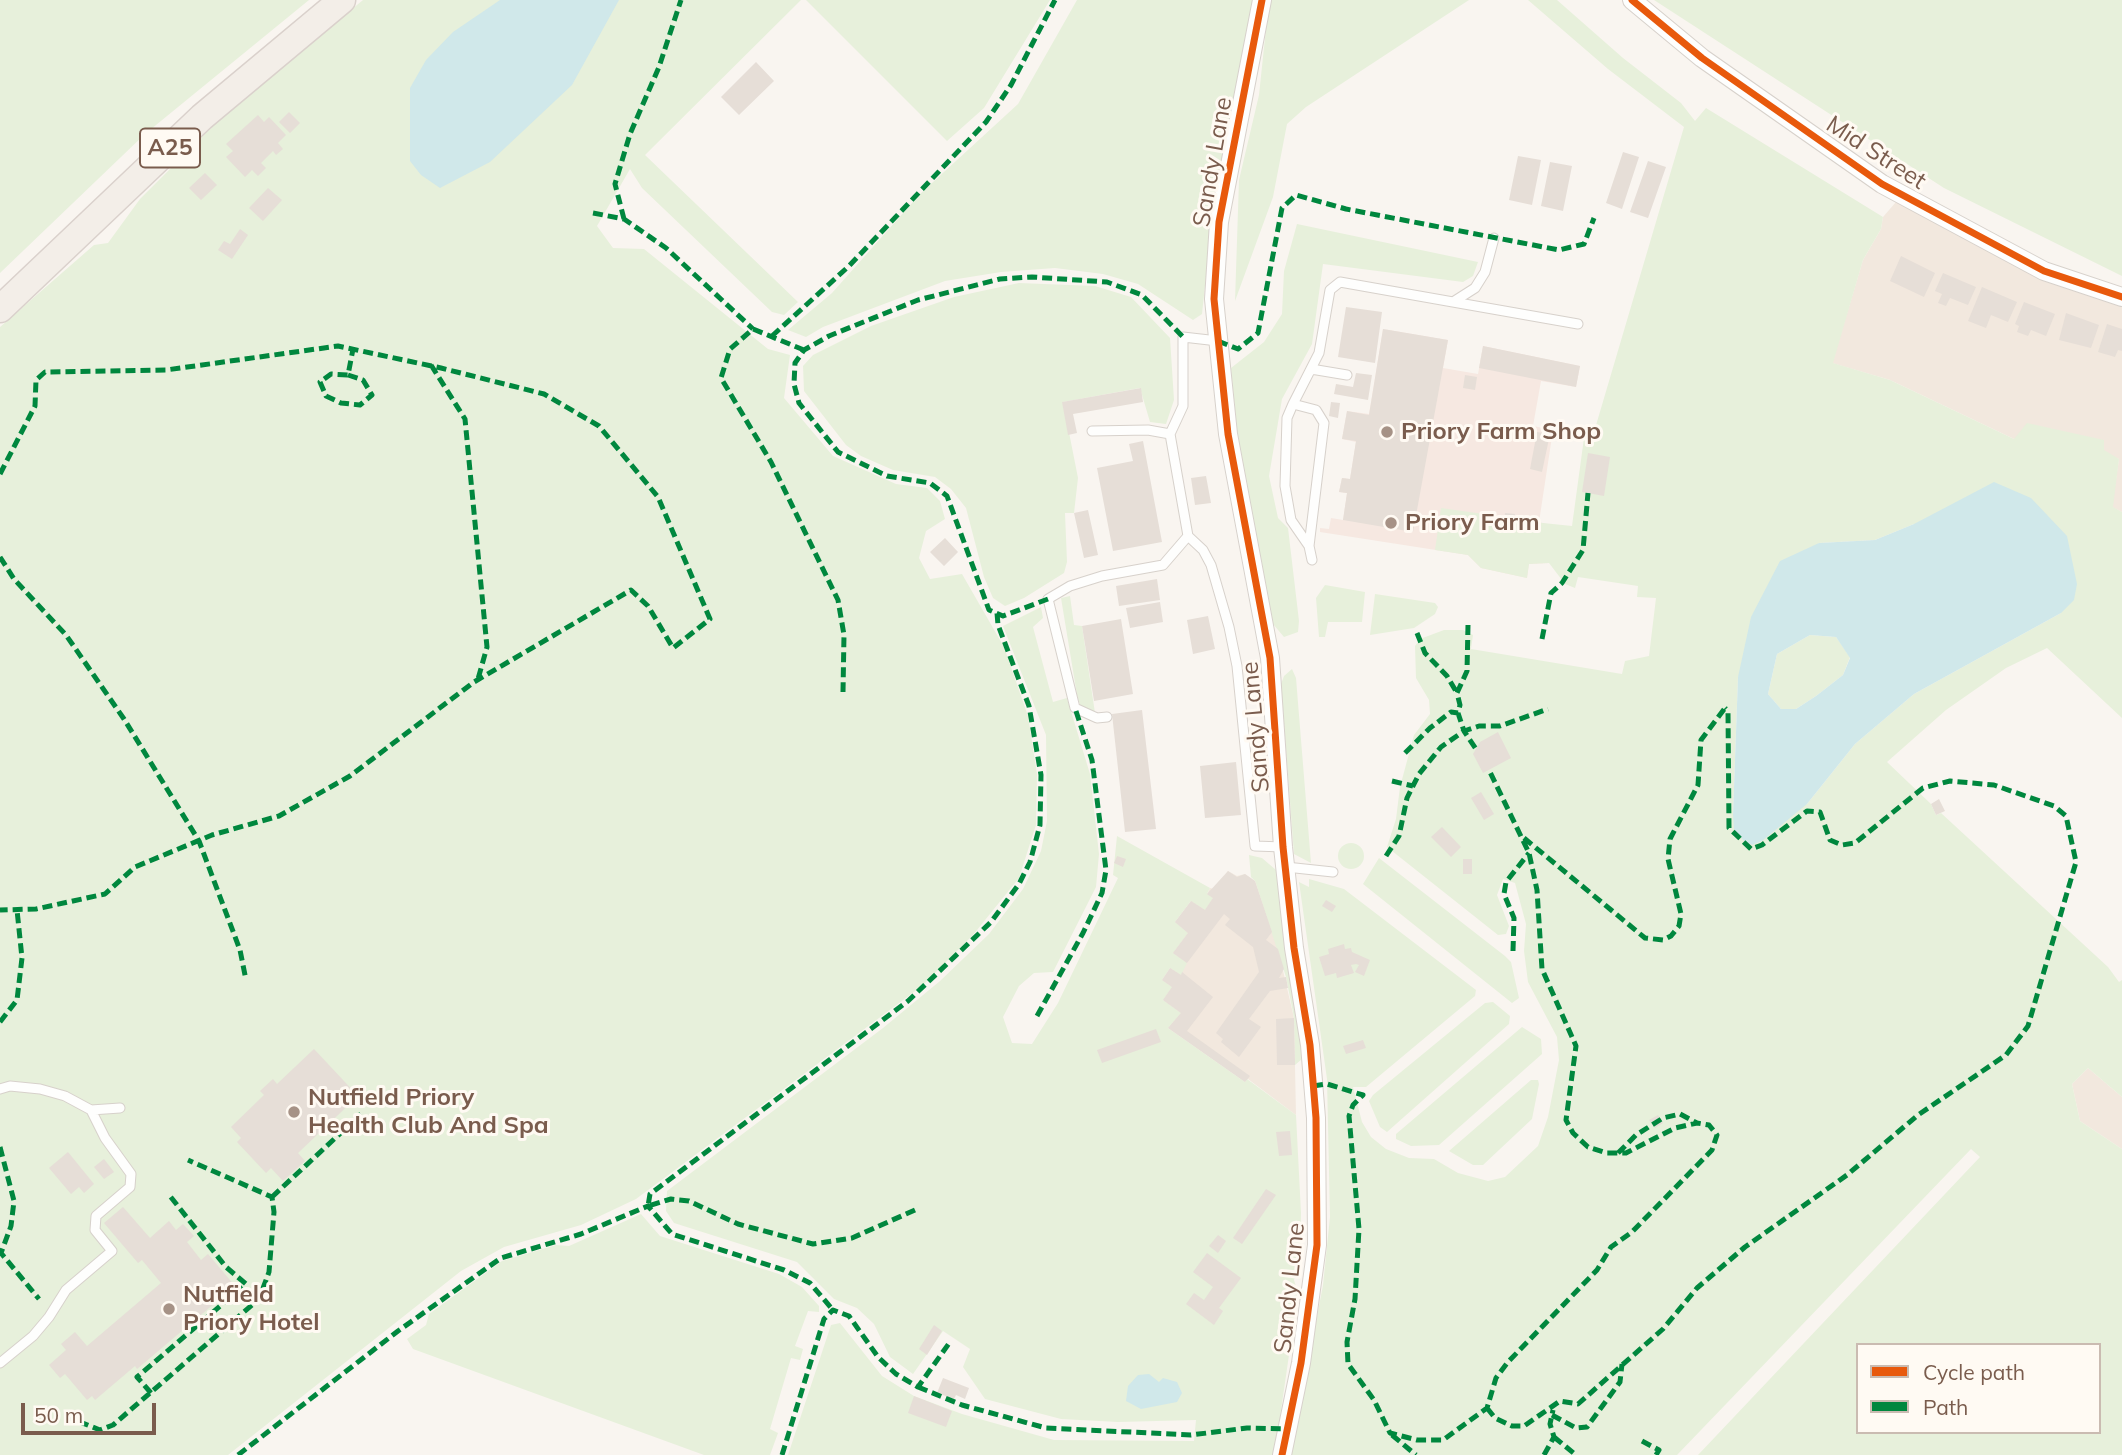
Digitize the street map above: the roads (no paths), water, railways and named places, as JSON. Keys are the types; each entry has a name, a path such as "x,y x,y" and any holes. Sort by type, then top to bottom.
{"main road":[{"name":"A25","path":"0,309 202,117 342,0"}],"street":[{"name":"Sandy Lane","path":"1262,0 1219,222 1214,299 1228,434 1270,658 1283,847 1294,948 1310,1045 1316,1118 1317,1245 1301,1363 1282,1455"},
{"name":"Mid Street","path":"1632,0 1702,58 1882,184 2044,271 2122,296"}],"lane":[{"path":"1453,302 1475,288 1485,272 1494,238"},
{"path":"1309,545 1292,520 1285,486 1287,418 1319,353 1330,290 1340,282 1578,324"},
{"path":"1218,341 1183,337 1183,406 1170,434 1188,536 1203,550 1211,565 1229,627 1237,666 1255,846 1283,847"},
{"path":"1311,369 1347,375"},
{"path":"1293,404 1316,410 1324,423 1309,545 1312,560"},
{"path":"1092,431 1148,430 1170,434"},
{"path":"1107,717 1097,718 1075,708 1048,599 1070,586 1102,576 1163,565 1188,536"},
{"path":"1286,867 1333,872"},
{"path":"0,1089 10,1086 40,1088 65,1096 91,1110 120,1108"},
{"path":"0,1363 33,1336 66,1290 112,1251 95,1230 96,1216 130,1187 131,1174 105,1138 91,1110"}],"water":[{"path":"500,0 619,0 572,85 490,162 440,188 421,175 410,161 410,88 426,60 453,32"},
{"path":"1994,482 2031,498 2067,536 2077,584 2074,600 2061,613 1914,694 1855,744 1807,804 1762,841 1752,845 1743,840 1734,829 1733,815 1738,677 1751,617 1780,561 1819,543 1875,540 1914,524","holes":["1810,635 1836,637 1850,658 1843,675 1796,709 1781,709 1768,694 1777,654"]},
{"path":"1149,1374 1159,1382 1163,1378 1177,1382 1182,1393 1177,1402 1141,1409 1126,1401 1128,1386 1138,1375"}],"place":[{"name":"Priory Farm Shop","path":"1387,432"},
{"name":"Priory Farm","path":"1391,523"},
{"name":"Nutfield Priory Health Club And Spa","path":"294,1112"},
{"name":"Nutfield Priory Hotel","path":"169,1309"}]}
